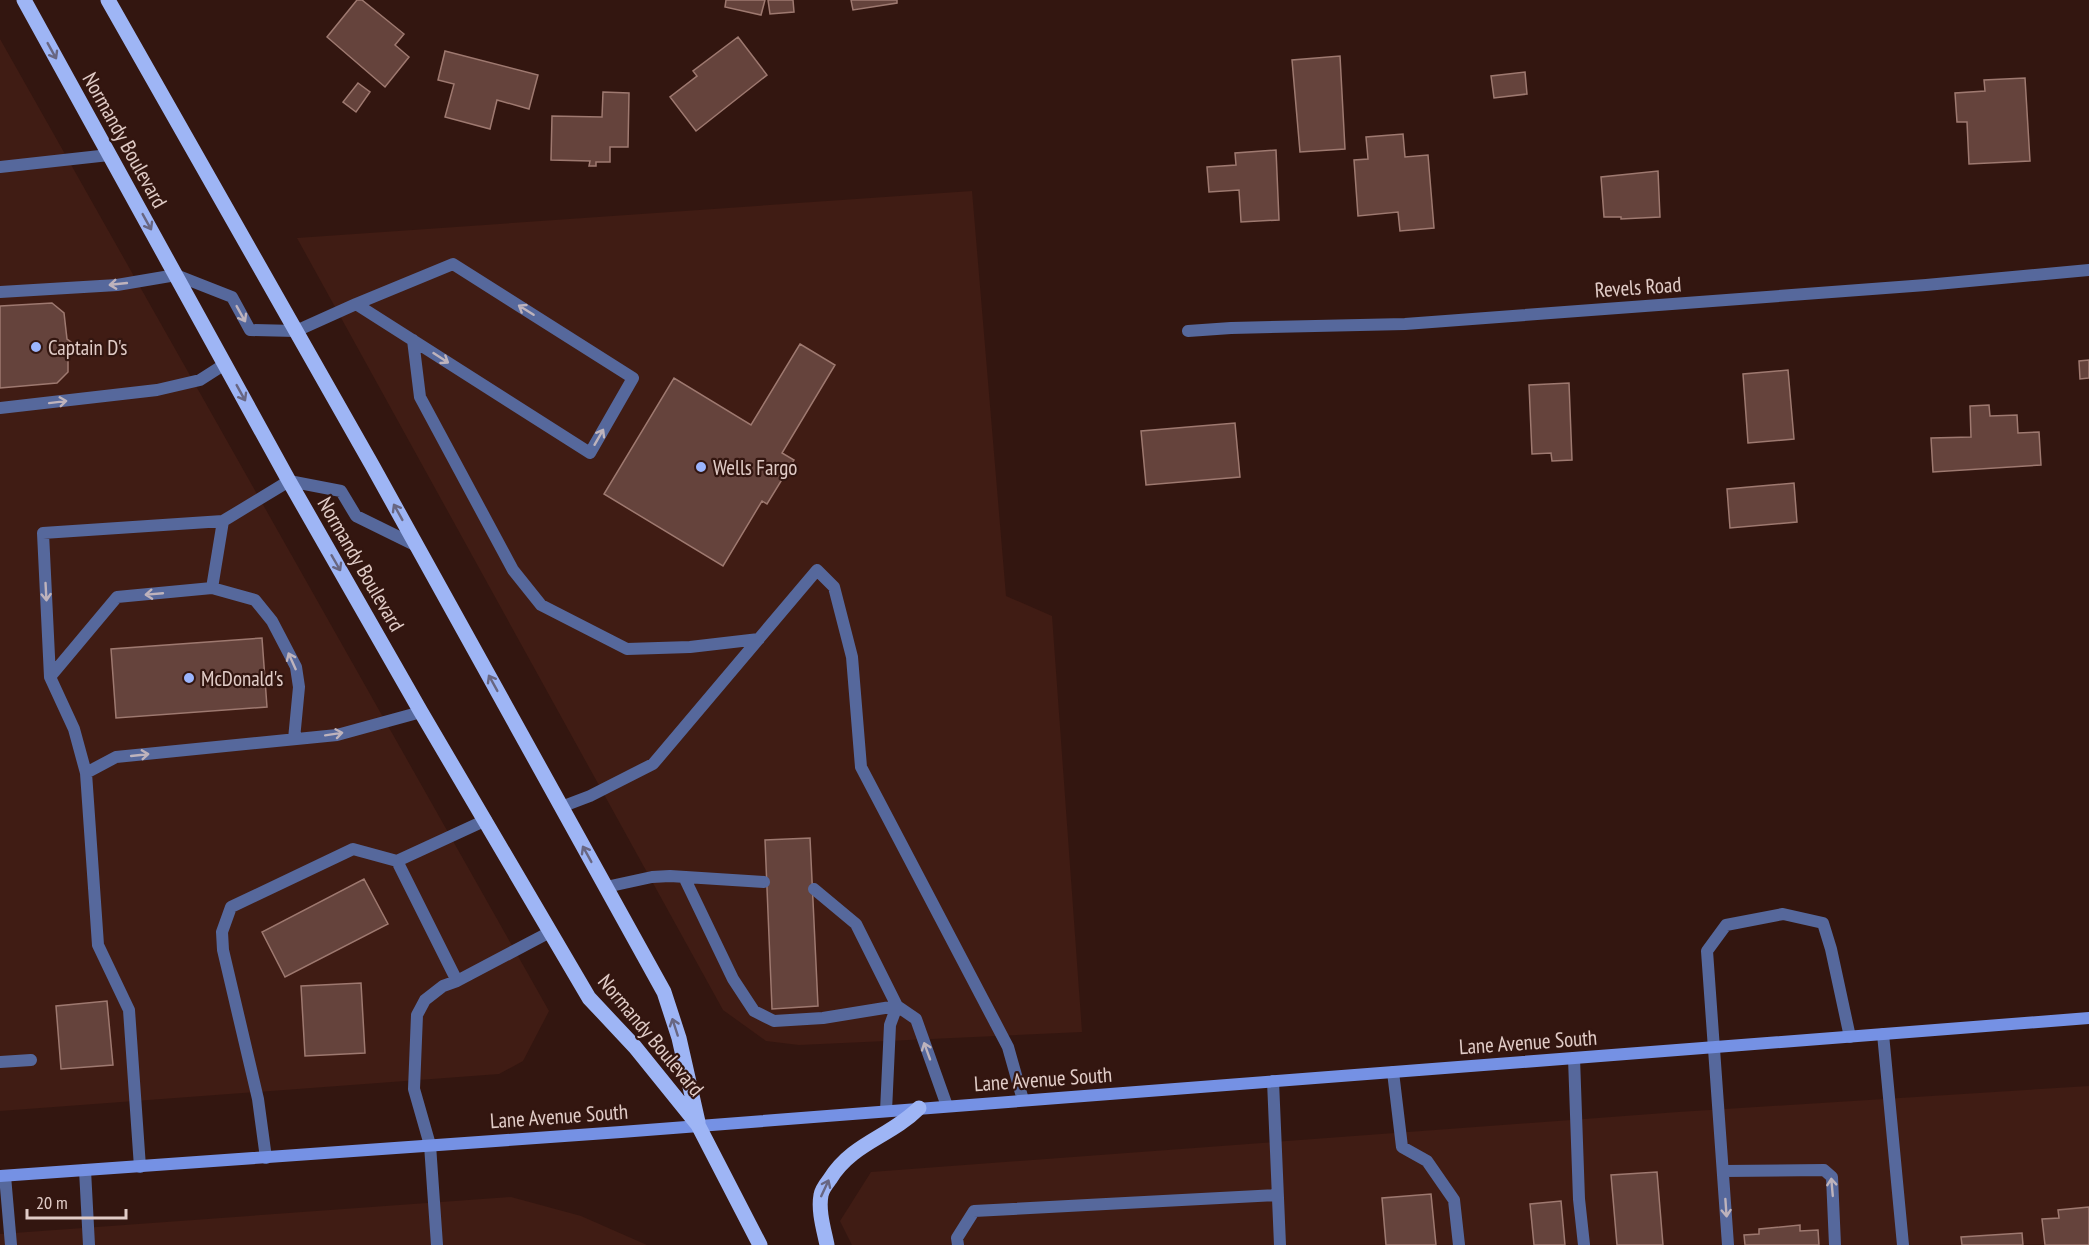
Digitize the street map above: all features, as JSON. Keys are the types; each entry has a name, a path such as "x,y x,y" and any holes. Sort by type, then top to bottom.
{"main road":[{"name":"Normandy Boulevard","path":"24,0 289,481 589,998 635,1047 698,1125 760,1245"},
{"name":"Normandy Boulevard","path":"108,0 417,546 664,992 679,1038 698,1125"},
{"name":"Lane Avenue South","path":"2,1176 266,1158 2089,1018"},
{"path":"827,1245 821,1220 821,1194 837,1166 851,1153 905,1122 919,1108"}],"street":[{"path":"0,167 109,155"},
{"path":"0,292 117,285 176,274 232,297 250,330 296,331 356,304 453,264 633,378 590,453 356,304"},
{"name":"Revels Road","path":"1188,331 1405,324 1926,285 2089,270"},
{"path":"413,340 420,397 513,570 541,604 627,649 690,647 759,639"},
{"path":"0,408 157,390 200,380 225,364"},
{"path":"140,1167 129,1010 98,945 86,773 74,729 50,677 43,533 223,522 289,481 341,491 356,516 417,546"},
{"path":"212,588 223,522"},
{"path":"561,807 590,796 653,764 817,570 834,587 852,657 861,767 1008,1047 1023,1100"},
{"path":"50,677 117,597 212,588 255,600 276,629 296,667 299,687 294,739"},
{"path":"86,773 116,757 337,735 421,712"},
{"path":"266,1158 258,1099 223,950 222,932 231,907 353,849 397,861 486,820"},
{"path":"397,861 457,981"},
{"path":"606,887 652,877 764,882"},
{"path":"684,877 733,979 754,1011 774,1021 823,1018 897,1006"},
{"path":"814,889 856,924 897,1006 916,1019 947,1106"},
{"path":"1728,1245 1707,951 1726,925 1783,914 1823,923 1850,1036"},
{"path":"437,1245 430,1145 414,1089 417,1015 425,1000 443,986 457,981 550,932"},
{"path":"886,1111 890,1025 897,1006"},
{"path":"1883,1034 1903,1245"},
{"path":"1574,1058 1579,1200 1584,1245"},
{"path":"0,1062 31,1060"},
{"path":"1393,1072 1402,1147 1427,1161 1454,1200 1459,1245"},
{"path":"1273,1081 1280,1245"},
{"path":"85,1170 88,1245"},
{"path":"1724,1171 1824,1170 1832,1177 1835,1245"},
{"path":"2,1176 11,1245"},
{"path":"958,1245 957,1238 974,1211 1277,1195"}],"shaded area":[{"path":"0,39 549,1011 523,1061 499,1074 0,1111"},
{"path":"972,191 1006,596 1052,616 1082,1032 799,1045 766,1041 723,1010 297,238"},
{"path":"2089,1086 2089,1245 1663,1245 1656,1172 1611,1175 1617,1245 1565,1245 1530,1205 1534,1245 852,1245 840,1221 871,1172 1678,1112"},
{"path":"511,1197 581,1216 647,1245 0,1245 0,1234"}],"building":[{"path":"357,0 362,0 404,34 395,45 409,57 385,87 327,37"},
{"path":"726,0 765,0 761,15 725,7"},
{"path":"768,0 793,0 794,12 770,14"},
{"path":"851,0 897,0 897,3 853,10"},
{"path":"738,37 767,75 696,131 670,97 697,76 693,71"},
{"path":"445,51 538,75 529,109 497,100 490,129 445,117 454,84 438,80"},
{"path":"1340,56 1345,149 1300,152 1292,60"},
{"path":"1525,72 1527,94 1494,98 1491,76"},
{"path":"2025,78 2030,161 1969,164 1967,122 1957,122 1955,93 1985,91 1984,80"},
{"path":"358,83 370,92 356,112 343,102"},
{"path":"603,92 629,93 628,147 610,147 610,162 596,162 596,166 589,166 590,161 551,160 552,116 602,117"},
{"path":"1403,134 1405,157 1428,155 1434,228 1400,231 1398,212 1358,216 1354,160 1368,159 1366,137"},
{"path":"1276,150 1279,220 1241,222 1239,190 1209,192 1207,167 1236,165 1235,153"},
{"path":"1658,171 1660,217 1621,219 1621,217 1604,217 1601,177"},
{"name":"Captain D's","path":"52,303 64,313 67,339 71,342 72,352 68,355 68,372 57,383 0,388 0,306"},
{"path":"800,344 835,365 782,453 794,460 767,504 762,501 723,566 604,494 674,378 751,425"},
{"path":"2089,360 2089,378 2080,379 2079,361"},
{"path":"1788,370 1794,439 1748,443 1743,374"},
{"path":"1569,383 1572,460 1552,461 1551,453 1532,454 1529,385"},
{"path":"1989,405 1990,416 2017,415 2018,433 2039,432 2041,465 1933,472 1931,438 1971,437 1970,406"},
{"path":"1235,423 1240,477 1146,485 1141,431"},
{"path":"1794,483 1797,522 1730,528 1727,489"},
{"name":"McDonald's","path":"262,638 267,707 116,718 111,649"},
{"path":"810,838 818,1006 772,1009 765,840"},
{"path":"364,879 388,924 285,977 262,932"},
{"path":"361,983 365,1053 305,1056 301,986"},
{"path":"107,1001 113,1065 61,1069 56,1006"},
{"path":"1657,1172 1663,1245 1617,1245 1611,1175"},
{"path":"1431,1194 1436,1245 1386,1245 1382,1198"},
{"path":"1561,1201 1565,1245 1534,1245 1530,1204"},
{"path":"2089,1207 2089,1245 2045,1245 2042,1219 2059,1218 2058,1210"},
{"path":"1800,1225 1800,1231 1818,1230 1819,1245 1745,1245 1744,1235 1759,1234 1759,1229"},
{"path":"2022,1233 2023,1245 1962,1245 1961,1237"}],"place":[{"name":"Captain D's","path":"36,347"},
{"name":"Wells Fargo","path":"701,467"},
{"name":"McDonald's","path":"189,678"}]}
